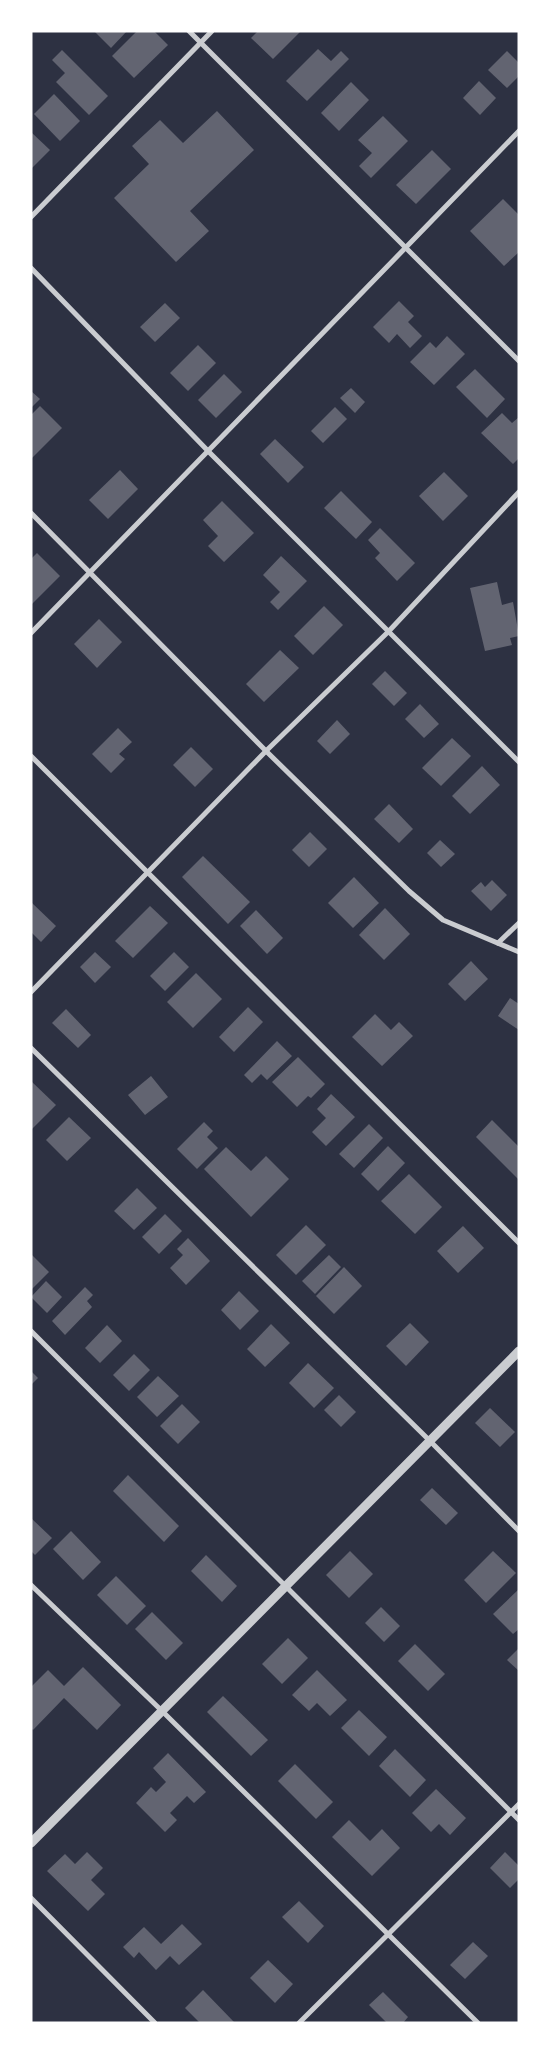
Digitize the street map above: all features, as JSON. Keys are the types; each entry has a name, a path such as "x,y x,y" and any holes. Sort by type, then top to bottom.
{"street":[{"path":"189,31 405,250 519,361"},
{"path":"31,216 212,31"},
{"path":"31,633 519,131"},
{"path":"31,268 209,452 519,762"},
{"path":"31,992 266,751 388,631 519,492"},
{"path":"31,513 266,751 409,891 443,920 519,952"},
{"path":"31,756 519,1243"},
{"path":"498,943 519,923"},
{"path":"31,1048 519,1531"},
{"path":"31,1331 519,1820"},
{"path":"31,1843 285,1584 519,1351"},
{"path":"31,1584 162,1710 478,2023"},
{"path":"299,2023 519,1804"},
{"path":"31,1898 155,2023"}],"building":[{"path":"94,31 127,31 111,48"},
{"path":"137,31 154,31 168,45 134,78 112,56"},
{"path":"258,31 301,31 273,59 251,38"},
{"path":"318,49 331,61 341,51 349,59 307,101 286,81"},
{"path":"62,50 108,96 89,115 56,82 65,73 52,60"},
{"path":"507,51 519,63 519,76 507,88 488,70"},
{"path":"479,81 496,98 480,115 463,98"},
{"path":"351,82 369,100 339,131 321,113"},
{"path":"54,94 80,121 60,141 34,114"},
{"path":"217,111 254,150 190,211 209,231 176,262 114,198 149,164 132,146 160,120 183,143"},
{"path":"383,116 408,141 371,178 359,166 372,153 358,140"},
{"path":"31,132 50,150 31,169"},
{"path":"432,150 451,169 416,204 396,185"},
{"path":"503,199 519,215 519,252 504,266 470,231"},
{"path":"399,301 414,316 408,322 422,336 410,348 397,334 389,343 373,327"},
{"path":"165,303 180,318 155,342 140,327"},
{"path":"447,336 465,354 434,385 410,362 430,342 436,348"},
{"path":"198,345 216,363 188,391 170,373"},
{"path":"475,369 505,399 487,418 456,387"},
{"path":"224,374 242,392 216,418 198,400"},
{"path":"351,388 365,402 355,413 340,398"},
{"path":"31,391 40,399 31,408"},
{"path":"40,406 62,428 31,459 31,415"},
{"path":"335,407 347,419 323,443 311,431"},
{"path":"502,413 512,423 519,417 519,458 513,464 481,433"},
{"path":"275,439 304,467 288,483 260,454"},
{"path":"120,470 138,489 108,519 89,500"},
{"path":"444,472 468,496 443,521 419,496"},
{"path":"341,491 372,522 356,539 324,508"},
{"path":"222,501 254,533 224,562 208,546 218,536 203,520"},
{"path":"380,528 415,563 397,581 375,558 380,553 368,540"},
{"path":"37,553 60,576 31,605 31,559"},
{"path":"281,556 307,581 278,610 270,602 280,592 263,575"},
{"path":"497,582 502,605 513,602 519,636 510,638 512,645 485,651 470,588"},
{"path":"324,606 343,625 313,655 294,636"},
{"path":"99,619 122,642 97,668 74,644"},
{"path":"280,650 299,668 264,702 246,684"},
{"path":"385,671 407,693 394,706 372,684"},
{"path":"420,704 439,724 424,738 405,719"},
{"path":"337,720 350,734 330,754 317,741"},
{"path":"118,728 132,742 119,754 125,759 111,773 92,754"},
{"path":"452,738 471,756 441,786 422,768"},
{"path":"191,747 213,769 195,787 173,765"},
{"path":"482,766 500,785 470,814 452,796"},
{"path":"389,804 413,829 399,843 374,819"},
{"path":"310,832 327,849 309,867 292,850"},
{"path":"440,840 455,854 441,867 427,853"},
{"path":"203,856 250,902 228,924 182,877"},
{"path":"354,877 379,903 353,928 328,903"},
{"path":"492,880 507,895 491,911 471,891 481,882 485,887"},
{"path":"31,902 56,926 41,942 31,932"},
{"path":"150,906 168,923 133,958 115,941"},
{"path":"385,908 410,934 384,960 359,935"},
{"path":"256,910 283,938 267,954 240,926"},
{"path":"95,952 111,967 95,983 80,967"},
{"path":"174,952 189,967 165,991 150,976"},
{"path":"471,961 488,979 465,1001 448,984"},
{"path":"196,973 222,999 193,1028 167,1002"},
{"path":"510,998 519,1004 519,1030 498,1016"},
{"path":"248,1007 263,1022 234,1052 219,1037"},
{"path":"66,1009 91,1035 78,1048 52,1023"},
{"path":"375,1014 391,1030 399,1022 413,1036 382,1066 352,1037"},
{"path":"277,1041 292,1056 267,1080 261,1074 252,1083 244,1075"},
{"path":"298,1057 325,1084 311,1098 308,1096 297,1107 272,1082"},
{"path":"151,1076 168,1097 145,1115 128,1095"},
{"path":"31,1081 56,1105 31,1130"},
{"path":"331,1094 355,1117 326,1146 312,1132 326,1118 317,1109"},
{"path":"69,1117 91,1138 67,1161 46,1140"},
{"path":"492,1120 519,1147 519,1180 476,1137"},
{"path":"204,1122 213,1131 207,1137 218,1148 197,1169 177,1149"},
{"path":"369,1124 383,1138 354,1168 339,1154"},
{"path":"388,1146 405,1163 378,1191 361,1174"},
{"path":"226,1147 251,1171 266,1156 289,1179 251,1217 204,1169"},
{"path":"409,1174 442,1207 415,1234 381,1201"},
{"path":"137,1188 157,1208 134,1230 114,1211"},
{"path":"165,1214 182,1231 159,1254 142,1237"},
{"path":"306,1225 326,1245 296,1275 276,1255"},
{"path":"463,1226 484,1248 458,1273 437,1251"},
{"path":"188,1238 210,1261 186,1285 170,1268 183,1255 177,1249"},
{"path":"31,1254 49,1272 31,1290"},
{"path":"329,1255 341,1267 315,1294 302,1281"},
{"path":"344,1267 362,1286 334,1314 316,1296"},
{"path":"46,1281 62,1297 47,1313 31,1297"},
{"path":"85,1287 93,1295 87,1301 92,1307 65,1335 52,1321"},
{"path":"239,1291 259,1311 240,1330 221,1310"},
{"path":"410,1323 429,1342 406,1366 386,1346"},
{"path":"271,1324 290,1343 265,1367 247,1349"},
{"path":"107,1325 122,1341 100,1363 85,1348"},
{"path":"134,1354 150,1370 129,1391 113,1375"},
{"path":"308,1363 334,1388 314,1408 289,1383"},
{"path":"31,1371 38,1378 31,1385"},
{"path":"158,1376 179,1396 157,1417 137,1397"},
{"path":"339,1395 356,1412 341,1427 324,1410"},
{"path":"182,1404 200,1422 178,1444 160,1426"},
{"path":"490,1408 515,1432 500,1447 475,1423"},
{"path":"128,1475 179,1526 164,1542 113,1491"},
{"path":"432,1488 458,1513 446,1525 420,1500"},
{"path":"31,1518 52,1538 35,1555 31,1551"},
{"path":"71,1531 101,1562 83,1580 53,1549"},
{"path":"350,1551 373,1574 349,1598 326,1575"},
{"path":"493,1551 516,1573 486,1603 464,1580"},
{"path":"206,1555 237,1586 222,1602 191,1571"},
{"path":"116,1576 146,1606 127,1625 97,1595"},
{"path":"519,1589 519,1629 513,1634 493,1614"},
{"path":"381,1607 400,1626 384,1642 365,1623"},
{"path":"152,1612 183,1643 166,1660 135,1629"},
{"path":"288,1638 308,1658 282,1684 262,1664"},
{"path":"415,1644 445,1674 428,1691 398,1661"},
{"path":"519,1648 519,1671 507,1660"},
{"path":"83,1667 121,1705 97,1730 64,1698 33,1730 31,1728 31,1687 48,1670 64,1686"},
{"path":"317,1670 347,1700 330,1716 317,1703 309,1711 292,1695"},
{"path":"223,1696 268,1740 251,1756 207,1712"},
{"path":"359,1710 387,1737 369,1756 341,1728"},
{"path":"395,1749 426,1780 410,1797 379,1766"},
{"path":"168,1753 206,1792 194,1803 187,1796 170,1813 177,1820 165,1832 136,1803 151,1787 156,1792 166,1782 153,1768"},
{"path":"295,1764 333,1802 316,1819 278,1781"},
{"path":"436,1789 466,1818 450,1835 439,1824 431,1832 412,1813"},
{"path":"349,1820 370,1841 382,1829 400,1848 372,1876 332,1837"},
{"path":"87,1852 103,1868 91,1880 105,1894 88,1911 47,1871 65,1854 75,1864"},
{"path":"505,1852 519,1866 519,1879 510,1888 490,1868"},
{"path":"299,1901 324,1926 308,1943 282,1917"},
{"path":"182,1924 202,1944 179,1965 170,1956 156,1970 139,1952 134,1958 123,1947 144,1927 161,1944"},
{"path":"473,1942 488,1956 465,1979 450,1965"},
{"path":"268,1960 293,1984 275,2003 250,1978"},
{"path":"203,1990 235,2023 200,2023 185,2008"},
{"path":"383,1992 408,2017 403,2023 387,2023 369,2005"}]}
